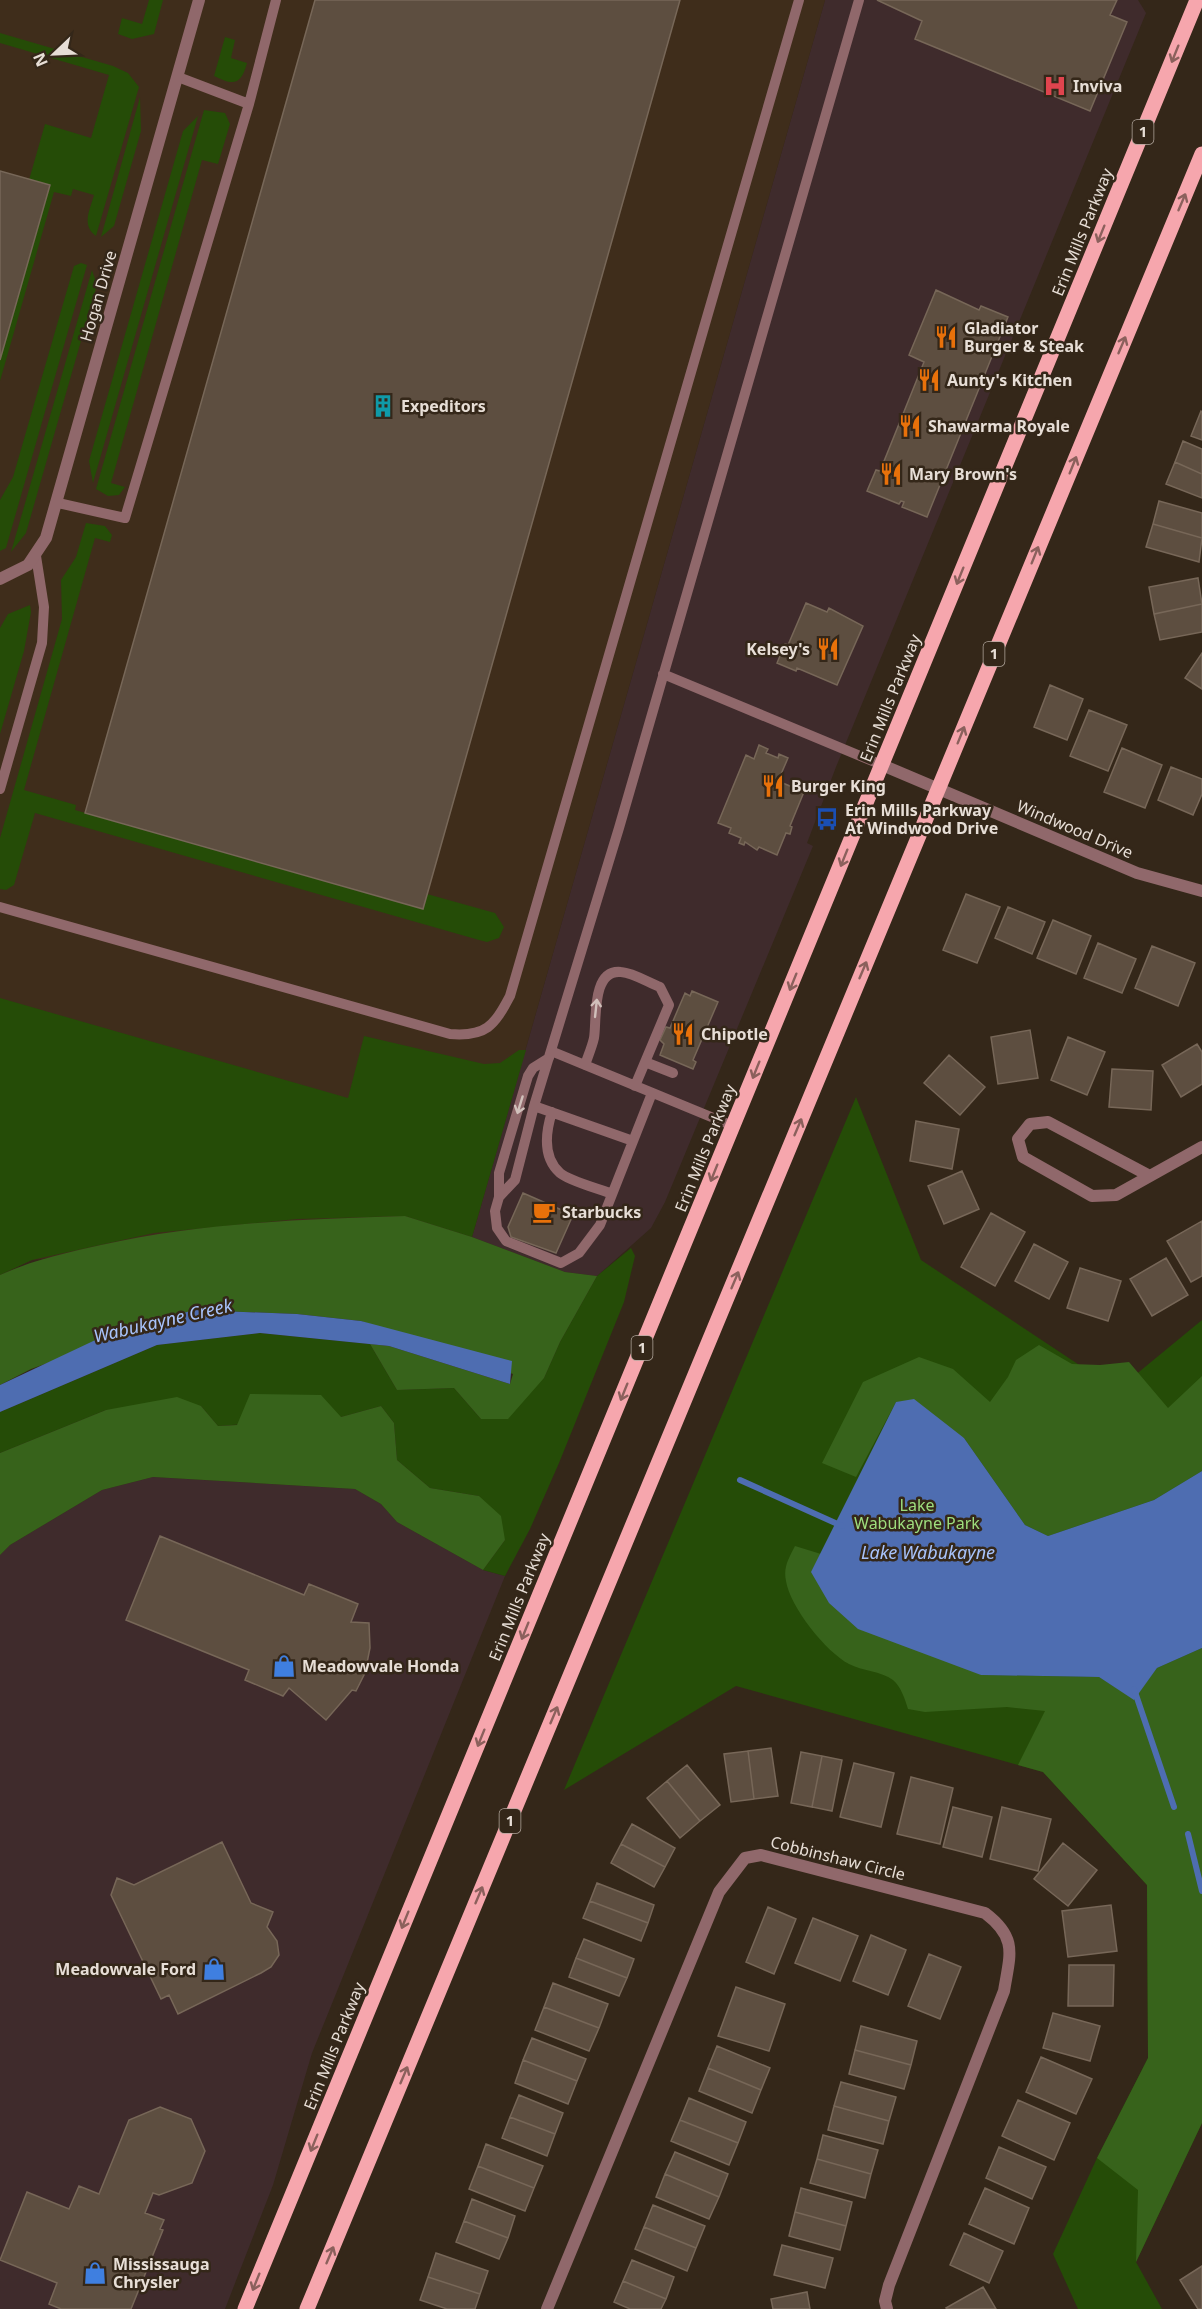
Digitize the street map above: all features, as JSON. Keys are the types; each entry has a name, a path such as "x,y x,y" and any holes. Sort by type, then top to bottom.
{"main road":[{"name":"Erin Mills Parkway","path":"245,2309 1197,0"},
{"name":"1","path":"307,2309 1202,154"}],"street":[{"name":"Hogan Drive","path":"0,579 11,576 36,556 46,538 58,503 199,0"},
{"name":"Windwood Drive","path":"882,765 1137,873 1202,891"},
{"path":"1148,1175 1048,1122 1030,1124 1018,1139 1023,1157 1092,1196 1116,1195 1148,1175 1167,1168 1202,1148"},
{"name":"Cobbinshaw Circle","path":"547,2309 719,1892 745,1858 761,1855 986,1913 1000,1924 1010,1940 1004,1991 889,2285 885,2301 887,2309"}],"lane":[{"path":"58,503 125,518 249,104 276,0"},
{"path":"0,907 450,1034 468,1036 482,1032 497,1021 510,996 798,0"},
{"path":"499,1197 515,1180 534,1106 663,674 859,0"},
{"path":"178,76 249,104"},
{"path":"0,789 42,643 44,607 36,556"},
{"path":"663,674 882,765"},
{"path":"585,1065 594,1038 598,992 610,974 621,972 660,987 669,1005 635,1086"},
{"path":"550,1054 585,1065 733,1126"},
{"path":"550,1054 533,1068 528,1076 499,1173 499,1197 495,1211 497,1228 506,1241 561,1263 579,1253 600,1225 652,1093"},
{"path":"645,1062 673,1073"},
{"path":"534,1106 633,1141"},
{"path":"552,1112 545,1134 548,1152 560,1173 612,1194"}],"shaded area":[{"path":"0,0 825,0 472,1237 405,1216 32,1260 0,1275"},
{"path":"825,0 1138,0 1146,13 836,767 807,843 813,846 665,1202 651,1228 597,1276 565,1272 472,1237"},
{"path":"153,1477 355,1489 381,1504 397,1522 483,1570 505,1576 312,2053 273,2185 225,2309 0,2309 0,1555 10,1545 102,1490"}],"green space":[{"path":"149,0 163,0 154,34 132,39 118,34 122,18 142,24"},
{"path":"0,33 113,66 128,73 139,87 96,236 91,232 88,222 94,195 73,189 71,196 54,192 0,381 0,360 50,186 29,180 45,124 91,138 109,75 0,43"},
{"path":"225,37 235,40 231,58 247,63 242,76 236,82 214,76"},
{"path":"140,97 141,131 114,226 101,237"},
{"path":"204,110 225,113 230,124 218,164 202,160 111,483 125,487 119,495 108,496 96,489"},
{"path":"198,116 93,483 89,461 183,131"},
{"path":"81,263 87,265 6,548 0,551 0,500 13,477 74,266"},
{"path":"92,270 97,285 26,533 11,552"},
{"path":"86,523 105,526 112,535 110,542 95,538 24,790 76,805 75,810 422,909 427,894 495,913 504,927 499,938 487,942 479,940 35,813 14,885 6,890 0,889 0,838 62,619 61,580 76,557"},
{"path":"30,605 31,612 24,651 0,734 0,628 8,614"},
{"path":"0,998 348,1098 364,1036 484,1064 500,1063 519,1050 526,1050 472,1237 405,1216 297,1219 154,1233 32,1260 0,1275"},
{"name":"Lake Wabukayne Park","path":"856,1097 921,1260 1117,1390 1202,1320 1202,2123 1136,2262 1162,2309 1078,2309 1053,2254 1097,2158 1148,2058 1147,1885 1043,1772 736,1686 564,1790"},
{"path":"405,1216 472,1237 565,1272 597,1276 560,1342 544,1378 508,1419 481,1419 454,1388 397,1390 370,1344 389,1346 510,1384 513,1374 361,1321 297,1314 194,1310 31,1369 0,1385 0,1275 37,1261 75,1251 176,1232 290,1221"},
{"path":"631,1248 635,1256 624,1302 559,1463 530,1529 505,1576 483,1570 505,1540 479,1496 430,1488 397,1460 394,1423 381,1406 341,1417 218,1426 201,1406 106,1410 0,1453 0,1412 157,1345 260,1333 370,1344 397,1390 454,1388 481,1419 544,1378 560,1342 597,1276"},
{"path":"1039,1345 1072,1364 1100,1365 1129,1362 1168,1408 1202,1376 1202,1471 1154,1500 1048,1536 1025,1525 964,1438 896,1402 856,1477 822,1463 863,1382 919,1357 953,1369 990,1402 1008,1377 1016,1360"},
{"path":"250,1394 321,1395 341,1417 381,1406 394,1423 397,1460 430,1488 479,1496 501,1516 505,1540 483,1570 397,1522 381,1504 355,1489 153,1477 102,1490 10,1545 0,1555 0,1453 106,1410 177,1397 201,1406 218,1426 237,1425"},
{"path":"795,1546 821,1554 981,1675 1099,1677 1134,1699 1157,1668 1202,1648 1202,2123 1136,2262 1138,2190 1097,2158 1148,2058 1147,1885 1043,1772 1018,1765 1045,1711 1007,1707 925,1712 908,1709 904,1697 893,1680 849,1664 830,1650 810,1628 794,1603 785,1576 787,1563"}],"water":[{"path":"194,1310 297,1314 361,1321 512,1361 510,1384 389,1346 260,1333 157,1345 0,1412 0,1385 106,1335"},
{"name":"Lake Wabukayne","path":"914,1399 964,1438 1025,1525 1048,1536 1154,1500 1202,1471 1202,1648 1157,1668 1134,1700 1099,1677 981,1675 858,1629 829,1603 811,1572 896,1402"}],"building":[{"name":"Expeditors","path":"315,0 680,0 423,909 85,813"},
{"path":"877,0 1117,0 1110,15 1127,22 1090,111 915,39 922,21"},
{"path":"0,171 50,185 0,360"},
{"path":"936,290 979,310 981,306 1008,317 927,517 902,507 904,502 901,501 899,504 867,491 876,470 880,471 924,362 909,355"},
{"path":"1202,412 1202,440 1191,436"},
{"path":"1183,441 1202,449 1202,474 1175,462"},
{"path":"1175,462 1202,474 1202,498 1166,484"},
{"path":"1159,501 1202,513 1202,538 1153,524"},
{"path":"1153,524 1202,538 1199,562 1146,547"},
{"path":"1198,578 1202,604 1154,614 1149,587"},
{"path":"806,603 827,612 829,608 863,626 837,685 797,668 796,671 777,663 785,644 788,645"},
{"path":"1202,604 1202,632 1160,640 1154,614"},
{"path":"1202,653 1202,689 1185,678"},
{"path":"1050,685 1083,699 1067,740 1034,727"},
{"path":"1089,710 1127,725 1108,771 1070,756"},
{"path":"759,745 768,749 766,753 778,758 779,754 788,758 778,781 804,792 790,826 792,827 790,834 786,833 777,855 759,847 757,850 745,842 744,845 739,843 741,838 729,833 731,828 718,823 746,755 754,759"},
{"path":"1122,748 1162,765 1145,808 1104,792"},
{"path":"1171,767 1202,779 1202,794 1193,815 1158,800"},
{"path":"966,894 1000,907 977,963 943,950"},
{"path":"1008,907 1045,922 1032,954 995,938"},
{"path":"1053,920 1091,936 1076,974 1037,958"},
{"path":"1098,943 1136,959 1122,993 1084,978"},
{"path":"1152,946 1195,963 1178,1006 1135,988"},
{"path":"692,991 718,1002 693,1060 696,1062 693,1069 660,1055 664,1044 660,1040 666,1027 670,1028 685,993 690,996"},
{"path":"1030,1030 1038,1078 998,1084 991,1037"},
{"path":"1068,1037 1105,1052 1087,1095 1051,1080"},
{"path":"1197,1044 1202,1052 1202,1084 1181,1097 1162,1065"},
{"path":"949,1055 985,1087 960,1115 924,1083"},
{"path":"1112,1069 1153,1071 1151,1110 1109,1107"},
{"path":"916,1121 959,1129 952,1169 910,1161"},
{"path":"962,1171 979,1209 944,1224 928,1186"},
{"path":"523,1193 573,1215 556,1253 511,1237 508,1227"},
{"path":"991,1213 1025,1232 995,1286 961,1267"},
{"path":"1202,1221 1202,1276 1191,1282 1167,1241"},
{"path":"1034,1244 1068,1262 1049,1299 1015,1281"},
{"path":"1166,1258 1188,1295 1152,1316 1130,1279"},
{"path":"1080,1268 1121,1281 1108,1321 1067,1308"},
{"path":"160,1536 304,1595 309,1584 358,1604 351,1622 369,1623 370,1648 365,1673 356,1691 352,1690 326,1720 289,1688 283,1696 245,1680 249,1670 126,1620"},
{"path":"771,1748 778,1796 754,1799 748,1751"},
{"path":"748,1751 754,1799 731,1802 724,1754"},
{"path":"801,1752 822,1756 812,1807 791,1803"},
{"path":"822,1756 842,1760 832,1811 812,1807"},
{"path":"854,1763 894,1773 881,1827 840,1817"},
{"path":"687,1765 720,1805 700,1821 667,1781"},
{"path":"911,1777 953,1788 940,1844 897,1834"},
{"path":"667,1781 700,1821 680,1838 647,1798"},
{"path":"953,1807 992,1817 982,1857 943,1847"},
{"path":"1002,1807 1051,1819 1038,1871 990,1859"},
{"path":"632,1824 675,1848 665,1867 621,1844"},
{"path":"222,1842 251,1903 273,1912 267,1927 277,1941 279,1955 271,1967 261,1973 178,2014 169,1995 161,1999 111,1895 117,1878 134,1885"},
{"path":"1063,1843 1097,1870 1068,1906 1034,1879"},
{"path":"621,1844 665,1867 654,1887 611,1863"},
{"path":"597,1883 654,1905 648,1923 590,1901"},
{"path":"590,1901 648,1923 641,1941 583,1918"},
{"path":"1111,1905 1117,1951 1068,1957 1062,1911"},
{"path":"768,1907 796,1919 774,1974 746,1962"},
{"path":"813,1918 858,1936 840,1981 795,1963"},
{"path":"871,1935 906,1950 888,1995 853,1981"},
{"path":"584,1939 634,1959 627,1978 576,1958"},
{"path":"929,1954 961,1967 940,2019 908,2006"},
{"path":"576,1958 627,1978 619,1996 569,1977"},
{"path":"1069,1965 1114,1965 1113,2006 1068,2006"},
{"path":"553,1983 608,2004 599,2028 544,2007"},
{"path":"736,1987 785,2004 769,2051 718,2036"},
{"path":"544,2007 599,2028 589,2051 535,2030"},
{"path":"1053,2013 1100,2026 1090,2061 1043,2048"},
{"path":"861,2026 917,2041 911,2065 855,2050"},
{"path":"532,2038 586,2059 577,2081 523,2060"},
{"path":"717,2046 770,2068 761,2090 708,2068"},
{"path":"855,2050 911,2065 904,2089 849,2074"},
{"path":"1041,2057 1092,2079 1076,2114 1026,2092"},
{"path":"523,2060 577,2081 568,2104 515,2083"},
{"path":"708,2068 761,2090 752,2113 699,2091"},
{"path":"841,2082 896,2097 889,2121 834,2106"},
{"path":"519,2095 563,2113 555,2134 510,2117"},
{"path":"689,2098 746,2122 738,2143 680,2120"},
{"path":"1018,2100 1070,2123 1054,2160 1002,2136"},
{"path":"834,2106 889,2121 883,2144 828,2130"},
{"path":"160,2107 191,2119 205,2151 192,2183 159,2195 153,2193 145,2213 164,2220 160,2229 163,2230 131,2309 61,2309 49,2304 57,2283 0,2260 27,2192 69,2209 79,2186 99,2194 129,2120"},
{"path":"510,2117 555,2134 547,2156 502,2138"},
{"path":"680,2120 738,2143 729,2165 671,2141"},
{"path":"823,2135 878,2150 871,2174 817,2159"},
{"path":"486,2144 543,2166 534,2188 478,2166"},
{"path":"999,2147 1046,2167 1032,2199 986,2178"},
{"path":"675,2152 728,2174 719,2197 665,2174"},
{"path":"817,2159 871,2174 865,2198 810,2183"},
{"path":"478,2166 534,2188 525,2211 469,2189"},
{"path":"665,2174 719,2197 709,2219 656,2197"},
{"path":"801,2188 852,2202 846,2226 795,2212"},
{"path":"985,2188 1029,2208 1014,2244 969,2224"},
{"path":"472,2199 515,2216 508,2238 464,2221"},
{"path":"653,2205 705,2226 696,2248 644,2227"},
{"path":"795,2212 846,2226 840,2250 789,2236"},
{"path":"464,2221 508,2238 499,2259 456,2242"},
{"path":"644,2227 696,2248 687,2271 635,2249"},
{"path":"964,2233 1003,2251 989,2283 950,2265"},
{"path":"782,2245 833,2258 825,2288 774,2275"},
{"path":"436,2253 488,2271 480,2294 428,2277"},
{"path":"632,2260 674,2277 666,2299 623,2281"},
{"path":"1202,2266 1202,2309 1198,2309 1180,2280"},
{"path":"428,2277 480,2294 475,2309 447,2309 420,2300"},
{"path":"623,2281 666,2299 661,2309 630,2309 614,2302"},
{"path":"983,2287 996,2309 946,2308"},
{"path":"807,2292 810,2309 773,2309 771,2299"}],"waterway":[{"name":"Wabukayne Creek","path":"740,1480 842,1526"},
{"path":"1134,1689 1174,1807"},
{"path":"1188,1834 1202,1891"}],"place":[{"name":"Inviva","path":"1055,86"},
{"name":"Gladiator Burger & Steak","path":"946,337"},
{"name":"Aunty's Kitchen","path":"929,380"},
{"name":"Expeditors","path":"383,406"},
{"name":"Shawarma Royale","path":"910,426"},
{"name":"Mary Brown's","path":"891,474"},
{"name":"Kelsey's","path":"828,649"},
{"name":"Burger King","path":"773,786"},
{"name":"Erin Mills Parkway At Windwood Drive","path":"827,819"},
{"name":"Chipotle","path":"683,1034"},
{"name":"Starbucks","path":"544,1212"},
{"name":"Meadowvale Honda","path":"284,1666"},
{"name":"Meadowvale Ford","path":"214,1969"},
{"name":"Mississauga Chrysler","path":"95,2273"}]}
